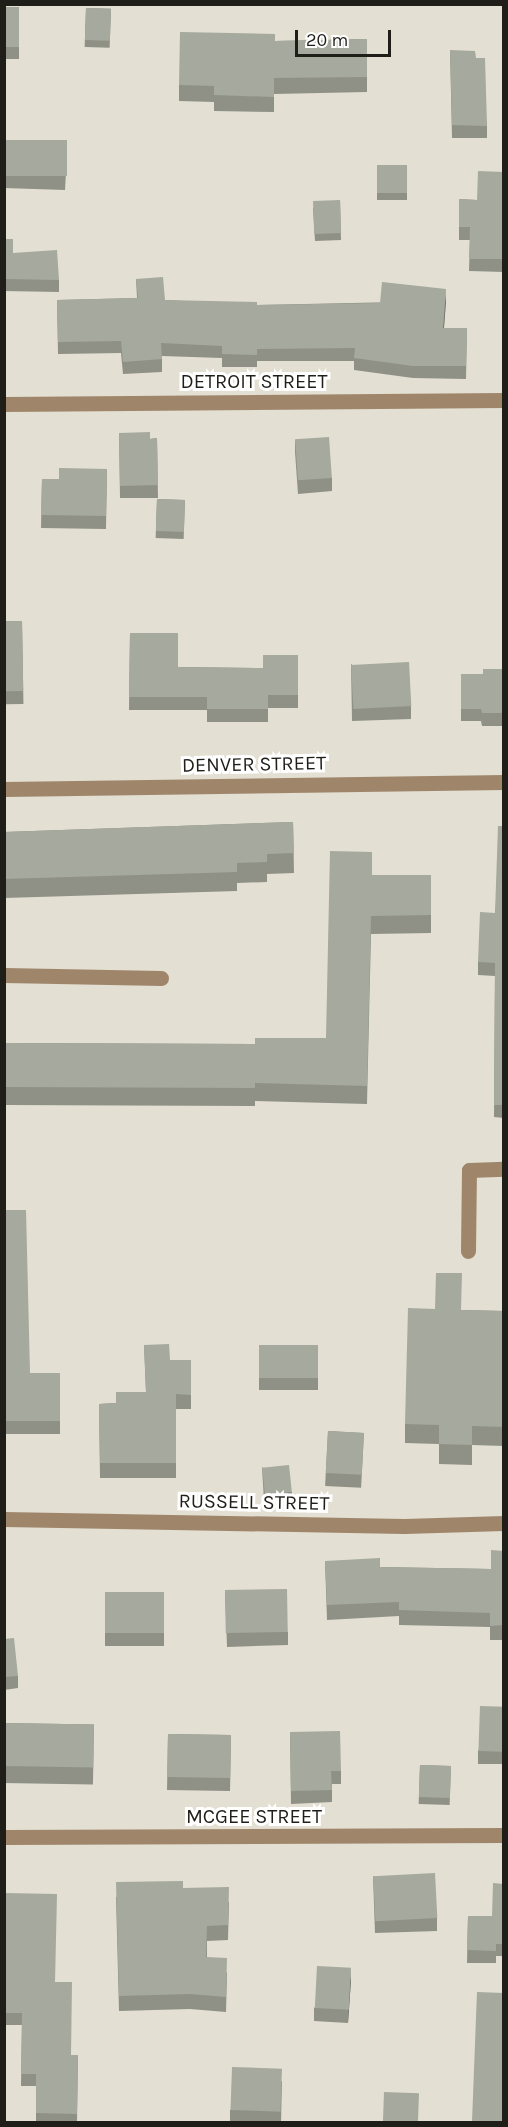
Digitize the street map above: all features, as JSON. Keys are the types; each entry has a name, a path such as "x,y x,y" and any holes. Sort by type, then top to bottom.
{"street":[{"name":"DETROIT STREET","path":"4,404 504,400"},
{"name":"DENVER STREET","path":"4,789 504,782"},
{"path":"4,975 161,978"},
{"path":"468,1251 469,1170 504,1169"},
{"name":"RUSSELL STREET","path":"4,1519 404,1526 504,1523"},
{"name":"MCGEE STREET","path":"4,1837 504,1835"}],"building":[{"path":"4,7 19,7 19,47 4,47"},
{"path":"86,8 111,9 110,41 85,40"},
{"path":"180,32 275,34 275,41 367,39 367,77 274,78 274,97 214,95 214,86 179,85"},
{"path":"450,50 475,51 476,58 485,58 487,126 452,125"},
{"path":"4,140 67,140 67,176 4,176"},
{"path":"377,165 407,165 407,193 377,193"},
{"path":"478,171 504,172 504,259 469,259 470,227 459,227 459,199 477,200"},
{"path":"340,200 341,233 314,234 313,201"},
{"path":"4,239 13,239 13,253 57,250 59,280 4,279"},
{"path":"163,277 165,300 257,302 257,305 380,303 382,282 446,289 443,328 467,328 466,366 413,366 354,358 355,348 257,349 257,355 222,354 222,346 161,343 162,359 123,362 121,341 58,342 57,300 138,298 136,279"},
{"path":"150,432 150,439 157,438 158,485 120,486 119,433"},
{"path":"329,437 332,478 298,480 295,439"},
{"path":"59,468 107,469 106,516 41,515 42,479 59,479"},
{"path":"157,499 185,500 184,532 156,531"},
{"path":"4,621 22,621 23,691 5,691"},
{"path":"130,633 178,633 178,667 263,668 263,655 298,655 298,695 268,695 268,709 207,709 207,697 129,697"},
{"path":"409,662 411,706 353,709 351,665"},
{"path":"483,669 504,669 504,713 482,713 481,709 461,709 461,674 483,674"},
{"path":"293,822 294,853 267,854 267,862 237,863 237,872 4,879 4,832"},
{"path":"498,826 504,826 504,1105 494,1105 495,963 478,962 480,912 495,913"},
{"path":"330,851 372,852 372,875 431,875 431,915 371,916 367,1086 255,1083 255,1088 4,1087 4,1043 255,1044 255,1038 326,1038"},
{"path":"4,1210 26,1210 30,1373 60,1373 60,1421 4,1421"},
{"path":"436,1273 462,1273 461,1310 504,1311 504,1427 472,1426 472,1445 439,1444 439,1425 405,1424 408,1308 435,1309"},
{"path":"169,1344 170,1360 191,1360 191,1395 176,1394 176,1463 100,1463 99,1404 116,1403 116,1392 146,1392 144,1345"},
{"path":"259,1345 318,1345 318,1378 259,1378"},
{"path":"328,1431 364,1433 362,1475 326,1473"},
{"path":"289,1465 292,1492 265,1495 262,1468"},
{"path":"491,1550 504,1551 504,1625 490,1626 490,1613 399,1610 399,1602 327,1605 325,1561 380,1558 380,1567 491,1569"},
{"path":"287,1589 288,1632 226,1633 225,1590"},
{"path":"105,1592 164,1592 164,1633 105,1633"},
{"path":"14,1638 18,1676 4,1677 4,1639"},
{"path":"480,1706 504,1707 502,1752 478,1751"},
{"path":"4,1723 94,1725 93,1768 4,1766"},
{"path":"340,1731 341,1771 331,1771 332,1790 291,1791 290,1732"},
{"path":"168,1734 231,1735 230,1778 167,1777"},
{"path":"420,1765 451,1766 450,1798 419,1797"},
{"path":"435,1873 437,1918 375,1921 373,1876"},
{"path":"183,1881 183,1888 229,1887 228,1925 207,1926 206,1957 227,1958 226,1997 190,1994 119,1996 116,1882"},
{"path":"493,1883 504,1884 504,1944 496,1944 496,1951 467,1950 468,1916 492,1916"},
{"path":"4,1893 57,1894 55,1982 72,1982 71,2055 78,2055 77,2114 36,2113 36,2074 21,2074 22,2013 4,2013"},
{"path":"317,1966 351,1968 349,2010 315,2008"},
{"path":"477,1992 504,1993 504,2122 472,2122"},
{"path":"232,2067 282,2069 280,2112 230,2110"},
{"path":"384,2092 419,2093 418,2122 383,2122"}]}
